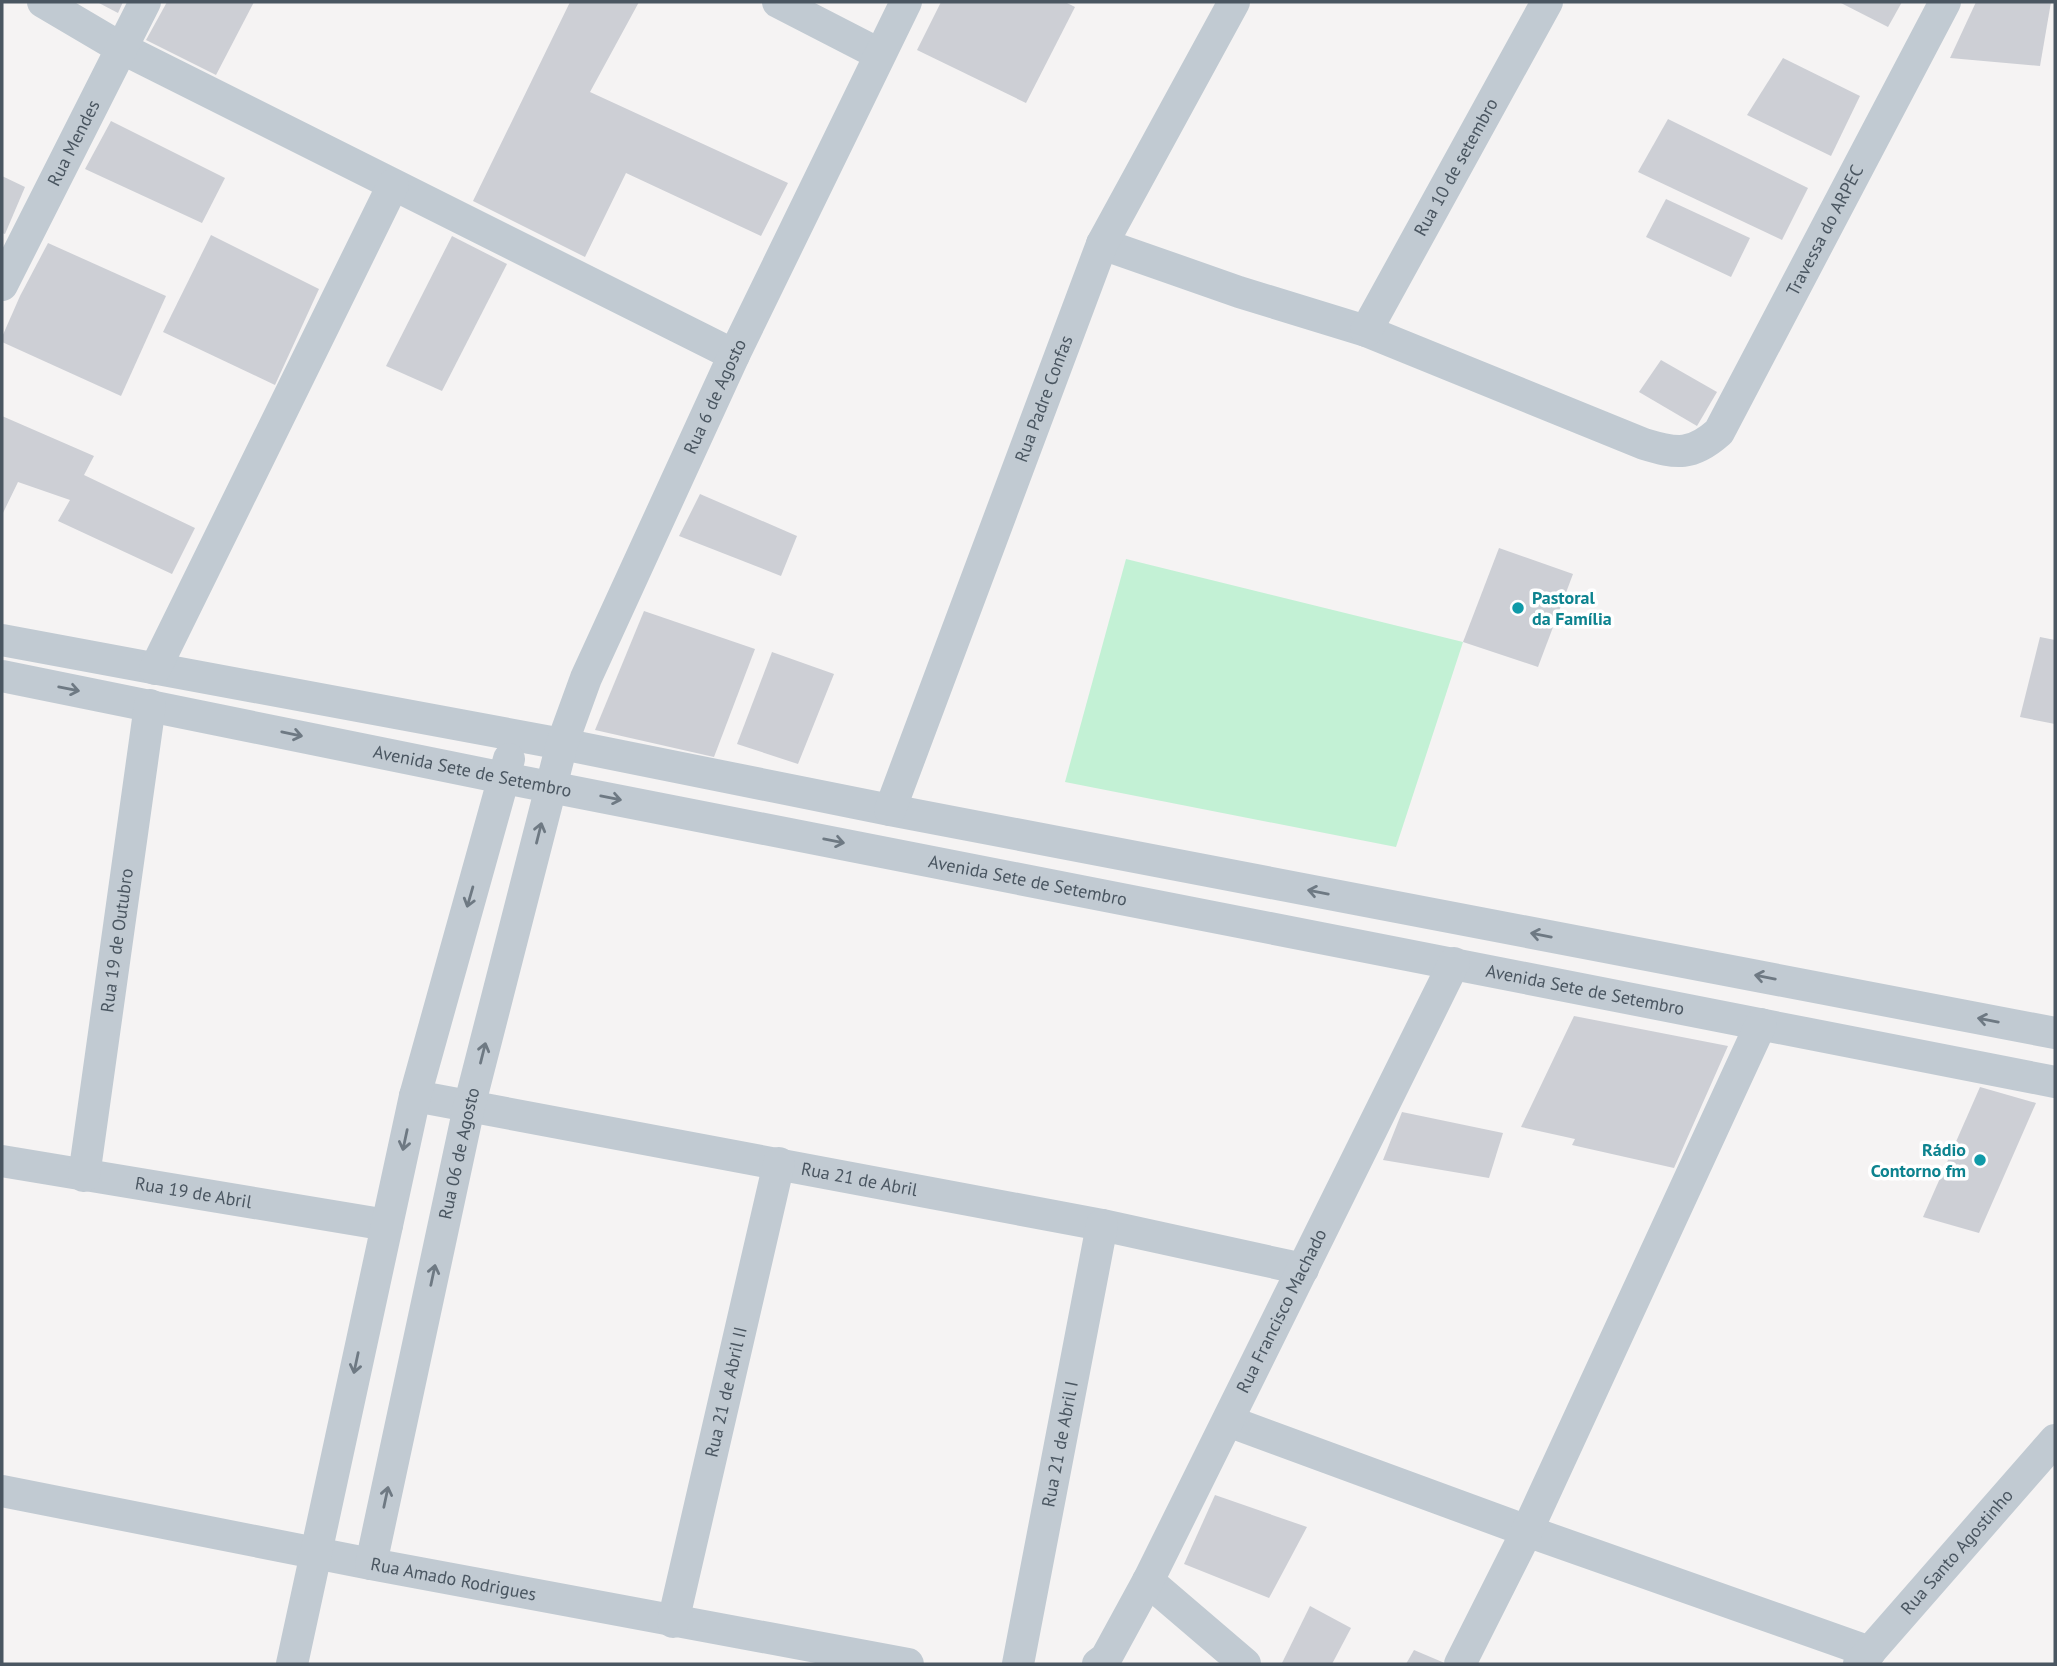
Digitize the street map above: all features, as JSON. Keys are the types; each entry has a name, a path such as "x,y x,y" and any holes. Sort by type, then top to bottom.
{"street":[{"path":"43,2 121,48 734,355"},
{"name":"Rua Mendes","path":"2,285 145,2"},
{"path":"778,2 879,54 906,2"},
{"name":"Rua Padre Confas","path":"890,810 1102,244 1234,2"},
{"name":"Rua 10 de setembro","path":"1366,331 1547,2"},
{"name":"Travessa do ARPEC","path":"1366,331 1644,444 1679,452 1695,450 1705,445 1718,432 1945,2"},
{"name":"Rua 6 de Agosto","path":"562,744 586,678 734,355 879,54"},
{"path":"155,669 393,185"},
{"path":"1102,244 1239,292 1366,331"},
{"path":"2,640 562,744 890,810 2055,1033"},
{"name":"Avenida Sete de Setembro","path":"2,676 504,778 2055,1082"},
{"name":"Rua 19 de Outubro","path":"84,1176 150,705"},
{"path":"292,1664 314,1552 415,1096 514,737"},
{"name":"Rua 06 de Agosto","path":"371,1564 469,1107 562,744"},
{"name":"Rua Francisco Machado","path":"1102,1661 1148,1581 1454,963"},
{"path":"1460,1664 1527,1531 1761,1024"},
{"name":"Rua 21 de Abril","path":"415,1096 1102,1225 1303,1269"},
{"name":"Rua 19 de Abril","path":"2,1161 387,1225"},
{"name":"Rua 21 de Abril II","path":"673,1622 779,1163"},
{"name":"Rua 21 de Abril I","path":"1018,1664 1102,1225"},
{"path":"1228,1421 1865,1658"},
{"name":"Rua Santo Agostinho","path":"1865,1658 2055,1440"},
{"name":"Rua Amado Rodrigues","path":"2,1491 673,1622 908,1664"},
{"path":"1148,1581 1245,1664"}],"green space":[{"path":"1126,559 1463,642 1396,847 1065,782"}],"building":[{"path":"97,2 123,2 118,13"},
{"path":"167,2 254,2 216,75 146,40"},
{"path":"570,2 639,2 590,92 788,183 761,236 626,173 585,257 473,201"},
{"path":"941,2 1065,2 1075,7 1026,103 917,50"},
{"path":"1839,2 1902,2 1888,27"},
{"path":"1976,2 2051,2 2040,66 1950,58"},
{"path":"1783,58 1860,96 1831,156 1747,115"},
{"path":"1668,119 1808,188 1782,240 1638,172"},
{"path":"111,121 225,178 202,223 85,169"},
{"path":"2,176 25,187 5,234 2,233"},
{"path":"1666,199 1750,238 1731,277 1646,237"},
{"path":"211,235 319,289 275,385 163,332"},
{"path":"452,236 507,264 442,391 386,366"},
{"path":"48,243 166,296 121,396 2,342 20,296"},
{"path":"1661,360 1717,392 1697,426 1639,392"},
{"path":"2,416 94,456 84,475 195,528 172,574 58,521 70,500 18,482 2,515"},
{"path":"700,494 797,536 781,576 679,536"},
{"name":"Pastoral da Família","path":"1499,548 1573,574 1538,667 1463,642"},
{"path":"644,611 755,649 714,757 595,730"},
{"path":"2040,637 2055,640 2055,724 2020,717"},
{"path":"772,652 834,674 798,764 737,744"},
{"path":"1574,1016 1728,1046 1674,1168 1572,1145 1575,1139 1521,1127"},
{"name":"Rádio Contorno fm","path":"1980,1087 2036,1103 1979,1233 1923,1217"},
{"path":"1402,1112 1503,1133 1489,1178 1383,1160"},
{"path":"1215,1495 1307,1527 1269,1598 1184,1564"},
{"path":"1310,1606 1351,1628 1332,1664 1282,1663"},
{"path":"1414,1650 1447,1664 1406,1664"}],"place":[{"name":"Pastoral da Família","path":"1518,608"},
{"name":"Rádio Contorno fm","path":"1980,1160"}]}
